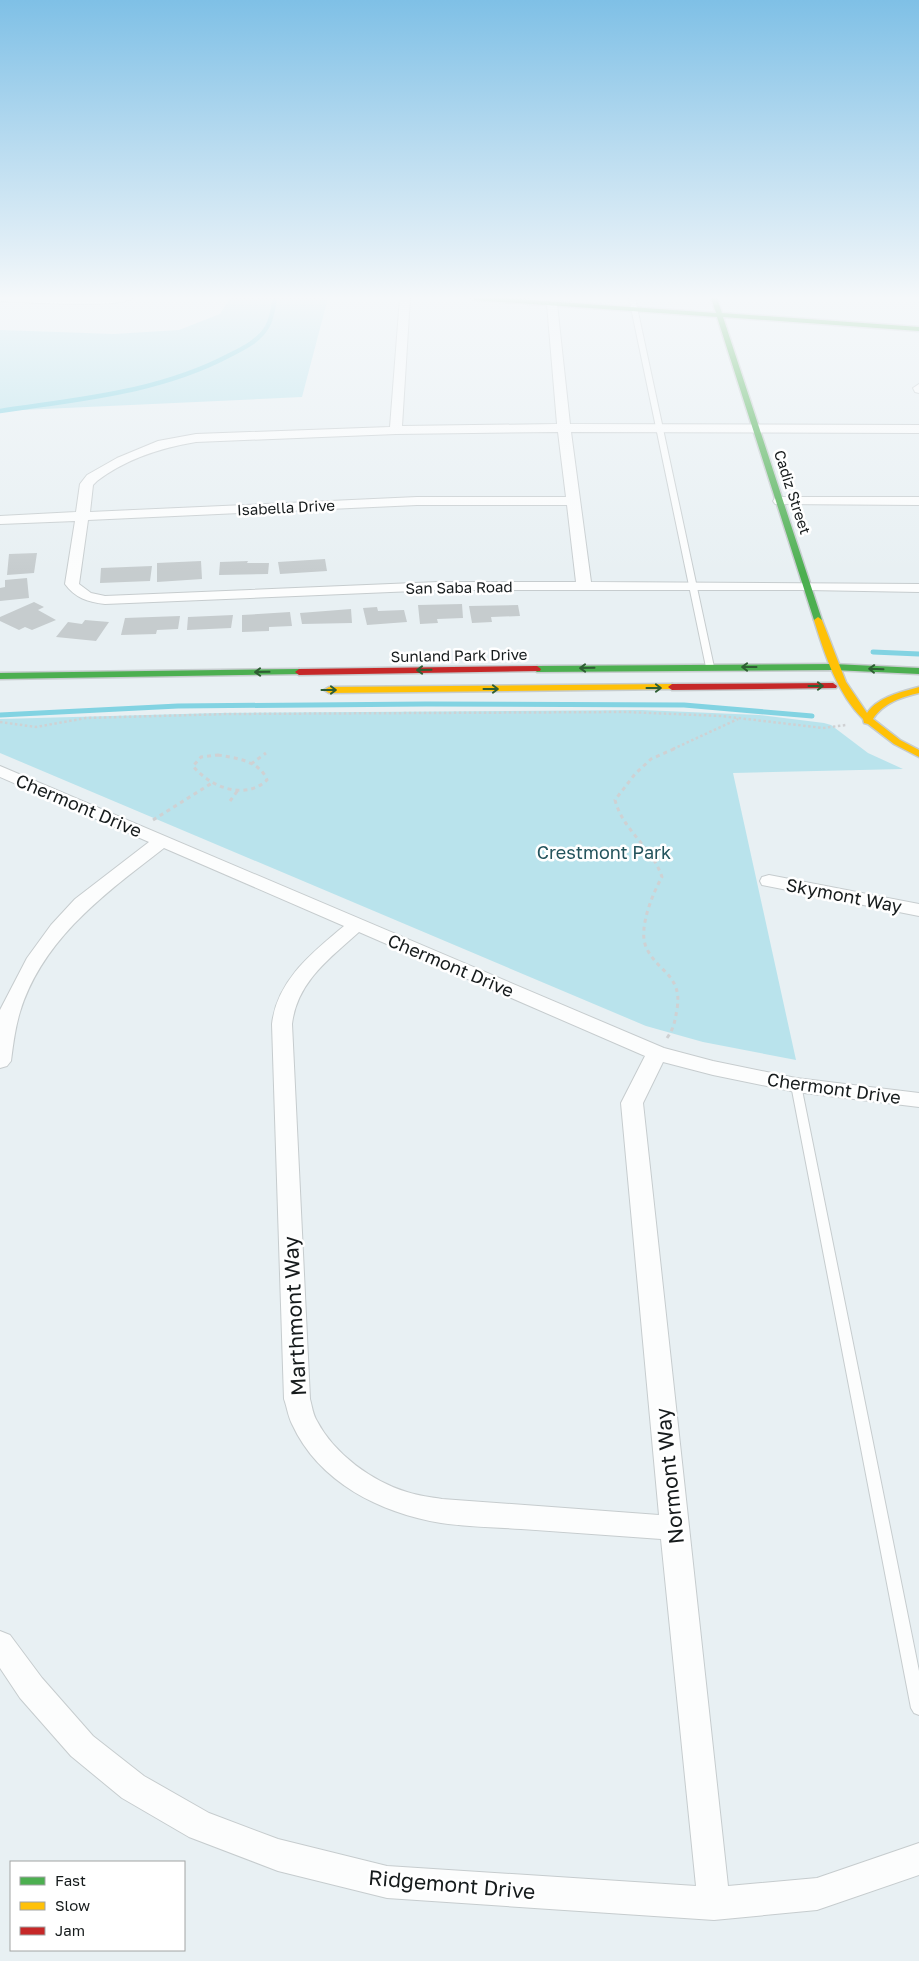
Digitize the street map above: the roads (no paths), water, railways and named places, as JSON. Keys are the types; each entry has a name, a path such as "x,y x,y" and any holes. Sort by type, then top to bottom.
{"street":[{"path":"396,430 399,390"},
{"path":"560,390 572,501 584,585"},
{"name":"Cadiz Street","path":"743,390 833,667 842,686 867,721 883,735 919,754"},
{"path":"82,517 87,484 91,477 102,470 161,444 196,438 396,430 564,428 919,429"},
{"name":"Isabella Drive","path":"0,520 416,502 572,501"},
{"path":"780,501 919,501"},
{"name":"San Saba Road","path":"82,517 72,584 79,593 90,598 105,600 438,586 584,585 919,588"},
{"name":"Sunland Park Drive","path":"0,676 710,667 833,667 919,670"},
{"name":"Sunland Park Drive","path":"317,690 862,687"},
{"path":"890,688 919,690"},
{"path":"867,721 876,707 903,694 919,690"},
{"name":"Chermont Drive","path":"0,771 657,1053 713,1068 796,1085 919,1100"},
{"path":"0,1061 4,1031 12,1006 26,977 45,947 69,918 94,893 162,841"},
{"name":"Skymont Way","path":"769,880 919,910"},
{"name":"Marthmont Way","path":"356,925 303,974 289,994 282,1020 281,1034 297,1399 307,1428 325,1453 345,1471 372,1490 405,1503 442,1511 674,1528"},
{"name":"Normont Way","path":"657,1053 632,1103 674,1528 714,1904"},
{"name":"Ridgemont Drive","path":"0,1644 31,1688 82,1746 133,1787 200,1826 269,1852 387,1882 714,1904 817,1894 919,1859"}],"lane":[{"path":"651,390 710,667"},
{"path":"796,1085 919,1708"}],"waterway":[{"path":"0,411 131,390"},
{"path":"873,652 919,654"},
{"path":"0,715 178,706 426,704 684,705 812,716"}],"park label":[{"name":"Crestmont Park","path":"604,852"}]}
